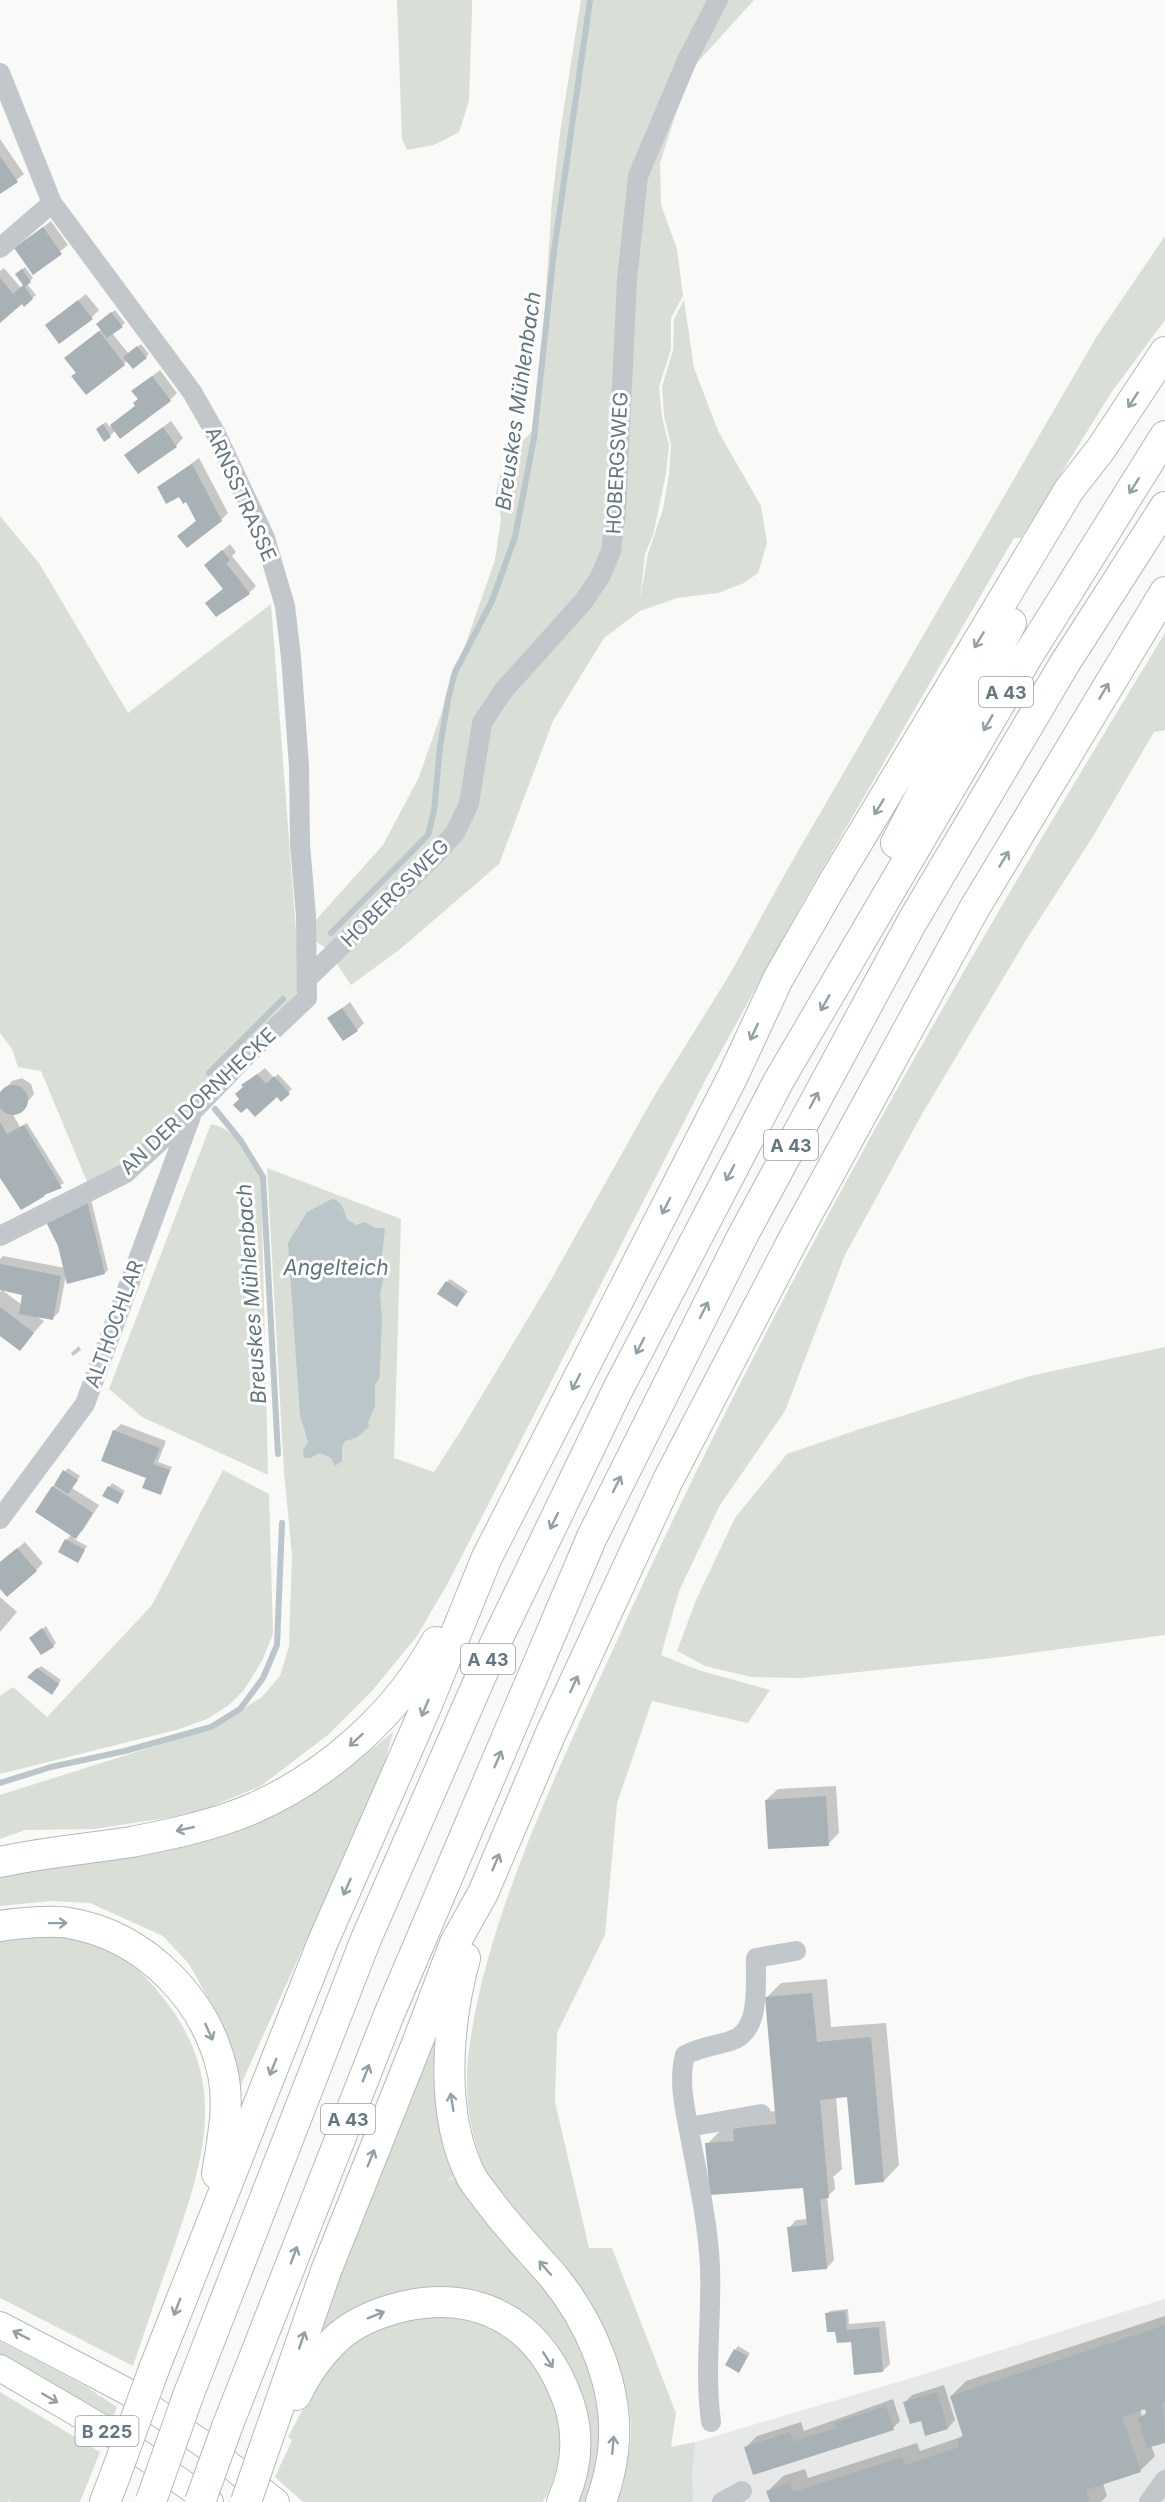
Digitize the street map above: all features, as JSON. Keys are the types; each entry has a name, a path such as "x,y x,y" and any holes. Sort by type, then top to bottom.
{"highway":[{"path":"110,2489 198,2253 322,1944 426,1707 487,1557 732,1078 778,979 833,883 1069,490 1101,449 1165,352"},
{"name":"A 43","path":"151,2501 188,2396 366,1939 495,1644 617,1391 778,1082 1027,657 1165,436"},
{"path":"854,952 876,880 1101,449"},
{"name":"A 43","path":"200,2502 227,2427 388,2017 592,1536 737,1247 912,922 1065,663 1165,507"},
{"path":"246,2502 326,2271 455,1943 483,1893 551,1734 668,1480 782,1260 974,909 1165,592"},
{"path":"0,1862 130,1842 199,1826 255,1807 327,1766 382,1716 423,1667 466,1589 487,1557"},
{"path":"483,1893 461,1975 450,2056 450,2091 458,2141 472,2178 498,2213 555,2279 586,2325 601,2360 611,2401 615,2439 610,2476 600,2502"},
{"path":"0,1926 67,1922 113,1936 162,1968 179,1986 204,2021 214,2043 223,2075 225,2123 214,2187 198,2253"},
{"path":"262,2455 300,2387 333,2342 352,2326 377,2314 414,2304 452,2301 483,2308 511,2323 539,2346 556,2372 573,2416 576,2452 570,2482 562,2502"}],"main road":[{"name":"B 225","path":"0,2325 128,2392 206,2446 276,2502"},
{"name":"B 225","path":"0,2368 111,2433 210,2502"}],"street":[{"name":"HOBERGSWEG","path":"308,978 433,858 455,833 469,804 482,723 503,690 583,602 600,577 611,550 616,511 627,280 638,176 688,58 718,0"},
{"name":"ARNSSTRASSE","path":"0,74 52,203 192,392 216,434 265,538 285,606 291,657 299,766 300,844 308,978"},
{"path":"0,248 52,203"},
{"name":"AN DER DORNHECKE","path":"0,1236 5,1231 126,1173 193,1111 307,998 308,978"},
{"name":"ALTHOCHLAR","path":"0,1518 85,1404 193,1111"},
{"path":"711,2422 706,2389 711,2318 710,2264 681,2069 685,2055 700,2047 732,2040 744,2034 752,2019 756,1958 795,1951"},
{"path":"688,2127 760,2114"},
{"path":"1149,2502 1165,2480"},
{"path":"722,2502 742,2491"}],"shaded area":[{"path":"397,0 472,0 469,101 459,132 434,145 407,150 402,139"},
{"path":"581,0 754,0 695,65 660,163 661,205 677,249 683,296 671,318 671,349 659,387 662,417 669,445 666,474 653,535 645,554 640,599 648,554 663,509 669,474 671,445 664,416 662,387 673,350 674,319 684,300 694,368 718,431 761,506 767,543 758,573 744,583 718,593 677,598 640,611 604,638 553,721 499,864 399,950 351,985 327,949 312,939 315,921 383,845 419,777 495,560 501,518 496,493 503,463 532,431 542,351 552,201 561,126"},
{"path":"1165,236 1165,320 1111,393 1021,538 1014,538 803,902 708,1075 449,1581 417,1636 372,1691 329,1734 261,1786 193,1814 94,1829 25,1830 0,1839 0,1795 212,1728 262,1697 280,1676 289,1646 292,1555 284,1472 267,1168 401,1219 394,1458 434,1472 551,1280 653,1098 730,974 786,872 1097,336"},
{"path":"0,516 39,563 128,713 271,604 300,983 294,1001 196,1098 115,1172 88,1184 41,1071 18,1067 12,1049 0,1033"},
{"path":"1165,633 1165,730 1154,732 1092,838 1026,940 922,1114 845,1255 785,1411 720,1505 679,1591 661,1655 698,1670 770,1690 748,1723 652,1701 617,1803 605,1935 557,2033 555,2102 589,2248 612,2248 676,2413 671,2447 695,2442 692,2472 693,2502 615,2502 628,2458 631,2431 629,2407 614,2357 590,2307 575,2284 491,2180 478,2152 470,2120 467,2089 468,2058 477,2006 490,1953 526,1847 570,1743 676,1514 739,1385 874,1130 1017,880"},
{"path":"211,1124 236,1138 248,1153 261,1180 268,1475 142,1417 109,1389"},
{"path":"1165,1347 1165,1635 993,1658 801,1678 751,1677 705,1666 677,1651 696,1600 735,1518 787,1454 1030,1376"},
{"path":"223,1470 269,1494 273,1634 262,1661 244,1690 229,1705 207,1719 176,1730 0,1774 0,1696 13,1687 47,1717 152,1605"},
{"path":"393,1732 382,1773 238,2091 222,2023 189,1964 163,1936 90,1903 51,1901 0,1906 0,1870 190,1844 244,1829 300,1800 354,1764"},
{"path":"38,1931 96,1945 112,1952 140,1972 168,2004 187,2035 199,2065 204,2095 205,2125 201,2155 184,2218 133,2366 0,2298 0,1935"},
{"path":"443,2016 461,2171 445,2183 462,2173 570,2317 596,2376 605,2445 589,2502 575,2502 587,2435 487,2300 338,2326 317,2335 383,2161"},
{"path":"1165,2299 1165,2502 659,2502 695,2442"},
{"path":"420,2316 460,2318 483,2324 506,2338 526,2355 541,2376 552,2400 558,2425 559,2451 554,2477 543,2502 303,2502 275,2477 292,2440 288,2437 316,2389 339,2358 367,2333 383,2324"},
{"path":"0,2341 85,2386 117,2407 111,2422 0,2357"},
{"path":"0,2392 100,2452 80,2502 9,2502 13,2495 8,2502 0,2502"}],"water":[{"name":"Angelteich","path":"332,1199 341,1205 348,1220 356,1225 365,1222 375,1228 385,1228 381,1264 384,1275 380,1294 382,1320 380,1366 379,1379 375,1384 375,1406 368,1422 369,1427 356,1438 345,1441 342,1447 342,1461 335,1466 331,1458 320,1453 304,1458 303,1450 308,1442 300,1415 288,1243 307,1212"}],"building":[{"path":"0,156 18,182 0,194"},
{"path":"43,227 62,254 33,275 14,248"},
{"path":"22,269 31,282 25,287 33,299 24,307 22,304 0,323 0,278 13,294 23,285 15,274"},
{"path":"78,300 93,319 59,344 45,325"},
{"path":"111,312 123,327 107,338 96,324"},
{"path":"99,331 125,365 86,395 71,376 76,373 64,358"},
{"path":"137,346 147,358 133,369 123,357"},
{"path":"152,376 171,401 120,439 110,425 135,406 133,403 138,399 131,391"},
{"path":"103,424 111,437 104,442 96,429"},
{"path":"163,427 177,447 138,474 124,455"},
{"path":"192,464 222,521 187,548 177,536 196,521 186,502 183,504 179,497 166,504 157,487"},
{"path":"222,550 230,560 226,563 250,594 216,617 205,603 223,589 204,565"},
{"path":"342,1008 358,1031 343,1041 327,1018"},
{"path":"257,1074 266,1084 274,1076 290,1094 281,1102 277,1097 255,1117 247,1108 241,1113 233,1105 239,1099 235,1094 243,1087 241,1085"},
{"path":"13,1085 23,1090 28,1100 23,1110 13,1115 3,1110 -2,1100 3,1090"},
{"path":"0,1122 7,1134 24,1125 62,1188 44,1195 21,1210 0,1178"},
{"path":"87,1201 105,1274 67,1284 58,1246 45,1220"},
{"path":"0,1264 61,1276 53,1320 19,1314 22,1295 0,1290"},
{"path":"446,1281 465,1294 457,1307 437,1294"},
{"path":"0,1307 34,1333 20,1351 0,1336"},
{"path":"113,1430 160,1448 153,1464 170,1470 161,1495 142,1488 146,1478 101,1461"},
{"path":"63,1470 78,1480 68,1494 54,1485"},
{"path":"52,1486 93,1513 76,1539 35,1512"},
{"path":"108,1486 123,1494 118,1504 102,1496"},
{"path":"65,1539 85,1550 78,1563 58,1552"},
{"path":"17,1548 37,1571 7,1597 0,1589 0,1562"},
{"path":"42,1628 54,1647 41,1655 29,1638"},
{"path":"37,1668 59,1684 52,1695 27,1677"},
{"path":"826,1796 829,1846 768,1849 765,1800"},
{"path":"812,1993 817,2042 871,2037 884,2182 855,2185 847,2097 820,2100 829,2198 820,2199 827,2269 792,2272 787,2227 807,2225 803,2188 710,2195 705,2143 734,2141 733,2128 776,2124 765,1997"},
{"path":"845,2311 847,2330 879,2327 883,2372 854,2375 851,2342 837,2343 835,2332 827,2332 825,2313"},
{"path":"1165,2325 1165,2402 1163,2403 1165,2443 1147,2448 1138,2418 1147,2415 1145,2409 1122,2417 1141,2472 1086,2490 1089,2502 770,2502 766,2491 790,2483 793,2492 902,2457 905,2465 959,2447 957,2439 963,2437 950,2396"},
{"path":"734,2349 748,2356 739,2373 725,2365"},
{"path":"937,2392 948,2429 925,2436 921,2421 910,2424 903,2402"},
{"path":"886,2406 894,2430 753,2475 744,2447 790,2432 793,2441 837,2428 835,2423"}],"waterway":[{"name":"Breuskes Mühlenbach","path":"331,933 428,835 434,811 440,747 455,672 492,601 515,537 534,438 554,251 590,0"},
{"name":"Breuskes Mühlenbach","path":"209,1073 283,999"},
{"name":"Breuskes Mühlenbach","path":"215,1109 241,1141 263,1177 278,1454"},
{"name":"Breuskes Mühlenbach","path":"0,1783 51,1767 125,1751 211,1727 240,1709 263,1678 277,1645 282,1523"}]}
